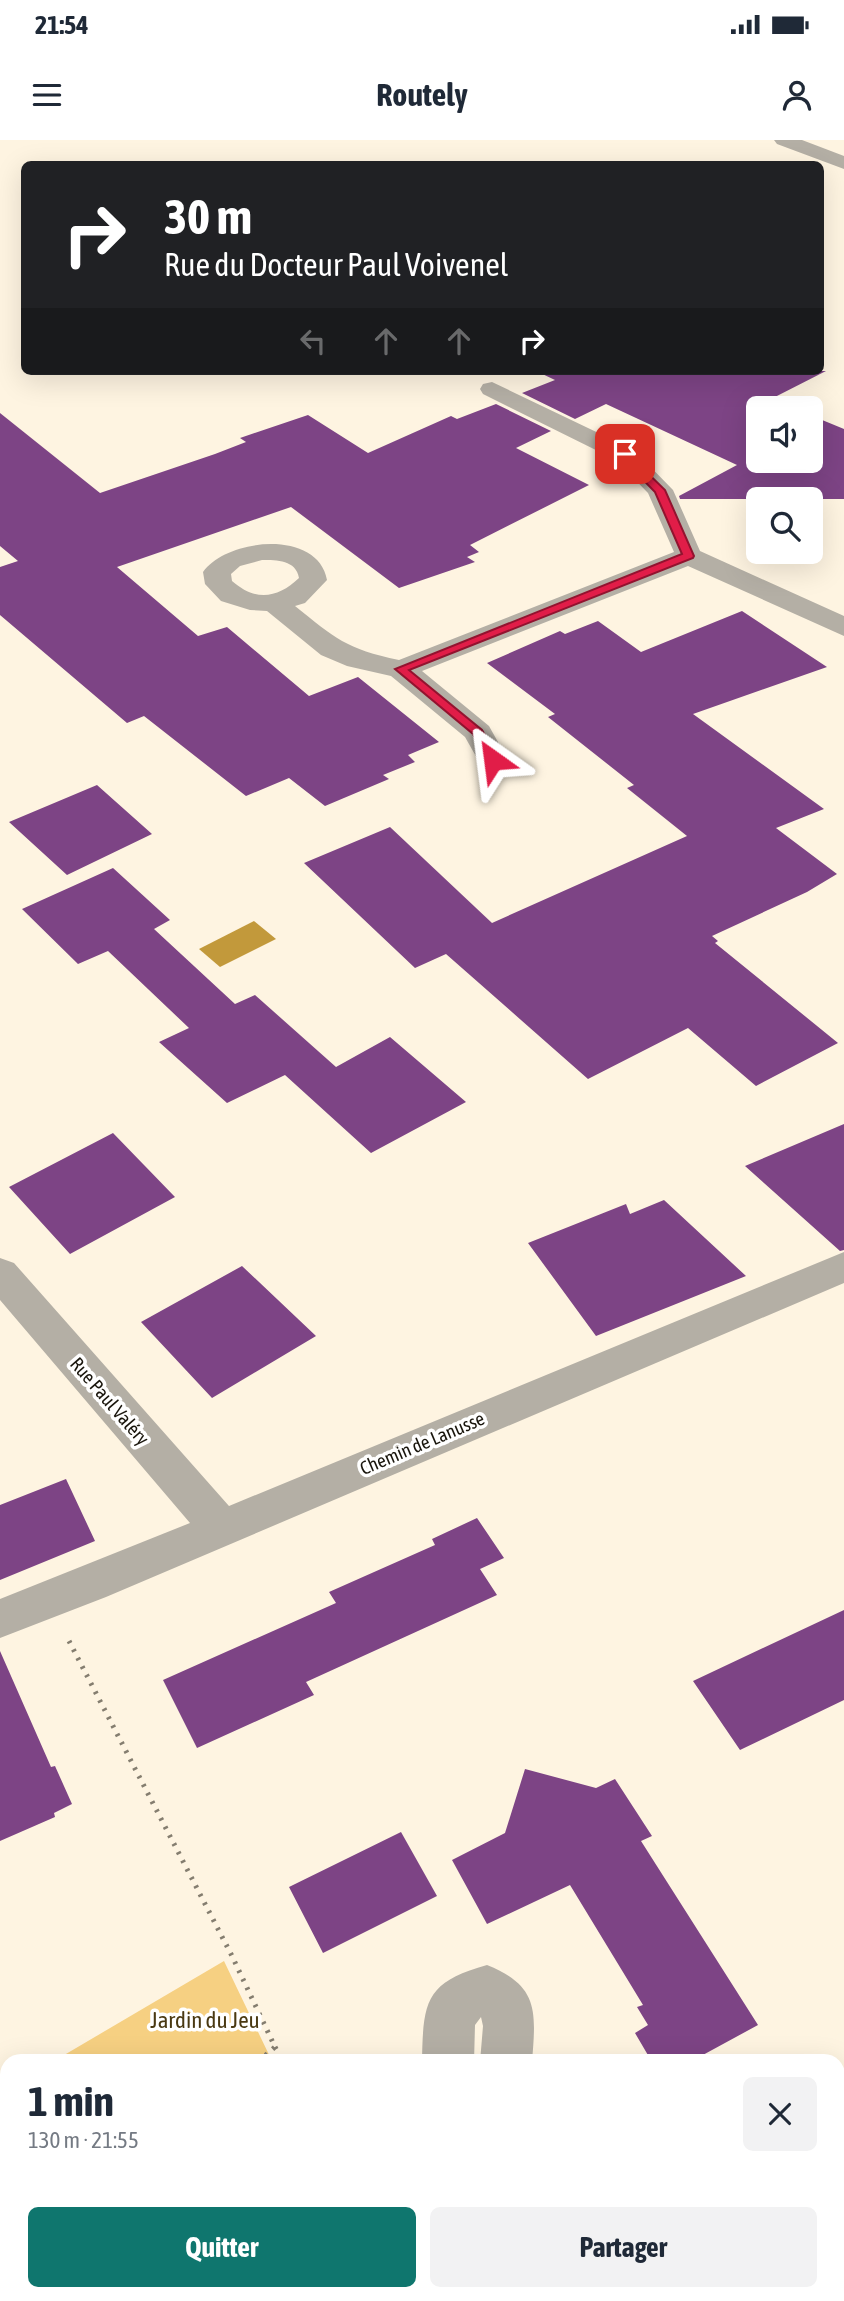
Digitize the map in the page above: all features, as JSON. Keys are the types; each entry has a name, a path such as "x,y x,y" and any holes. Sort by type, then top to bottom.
{"street":[{"path":"784,140 844,163"},
{"path":"492,390 625,454 660,490 689,556 844,627"},
{"path":"401,669 689,556"},
{"path":"273,602 331,649 357,660 401,669 478,732 493,760"},
{"name":"Chemin de Lanusse","path":"0,1619 844,1267"},
{"name":"Rue Paul Valéry","path":"0,1273 221,1528"},
{"path":"448,2054 449,2016 465,1996 487,1990 505,2003 509,2026 507,2054"}],"path":[{"path":"47,1600 232,1956 279,2054"},
{"path":"267,2054 275,2047"}],"green space":[{"name":"Jardin du Jeu","path":"224,1961 269,2054 66,2054"}],"shaded area":[{"path":"254,921 276,939 220,967 199,949"}],"building":[{"path":"544,375 818,375 777,396 746,396 746,473 823,473 823,420 844,429 844,499 823,499 823,487 746,487 746,499 680,499 679,496 737,465 606,404 575,419 522,393 555,380"},
{"path":"496,404 551,431 516,448 589,485 470,545 479,552 467,557 475,562 399,588 291,507 117,567 198,636 227,627 309,696 358,677 439,742 408,755 415,762 383,775 389,779 325,806 289,778 246,796 144,716 127,723 0,615 0,567 18,561 0,546 0,413 100,493 215,454 246,442 240,438 308,415 368,453 451,416 457,419"},
{"path":"742,611 827,667 693,714 824,809 776,828 837,874 807,892 712,936 718,941 715,943 838,1043 756,1086 688,1028 588,1079 446,954 415,968 304,863 390,827 492,923 687,836 627,788 634,785 548,717 555,714 487,663 560,631 565,634 598,621 641,652"},
{"path":"97,785 152,834 67,875 9,822"},
{"path":"113,868 170,920 154,929 235,1004 255,995 336,1067 390,1037 466,1102 371,1153 285,1075 227,1103 159,1042 189,1028 108,951 78,964 22,909"},
{"path":"844,1124 844,1250 840,1251 745,1166"},
{"path":"113,1133 175,1197 70,1254 9,1187"},
{"path":"664,1200 746,1276 596,1336 528,1243 626,1204 630,1214"},
{"path":"242,1266 316,1336 212,1398 141,1322"},
{"path":"66,1479 95,1541 0,1580 0,1505"},
{"path":"477,1518 504,1558 480,1569 497,1595 306,1682 314,1695 197,1748 163,1680 336,1603 329,1592 435,1545 432,1539"},
{"path":"844,1610 844,1700 740,1750 693,1681"},
{"path":"0,1651 51,1767 55,1766 72,1804 54,1813 55,1817 0,1841"},
{"path":"525,1769 596,1788 615,1779 652,1836 641,1841 758,2025 705,2054 647,2054 635,2033 648,2025 637,2007 643,2005 570,1885 487,1924 452,1860 505,1833"},
{"path":"401,1832 437,1896 323,1953 289,1887"}],"route":[{"path":"493,760 478,732 401,669 689,556 660,490 625,454"}]}
